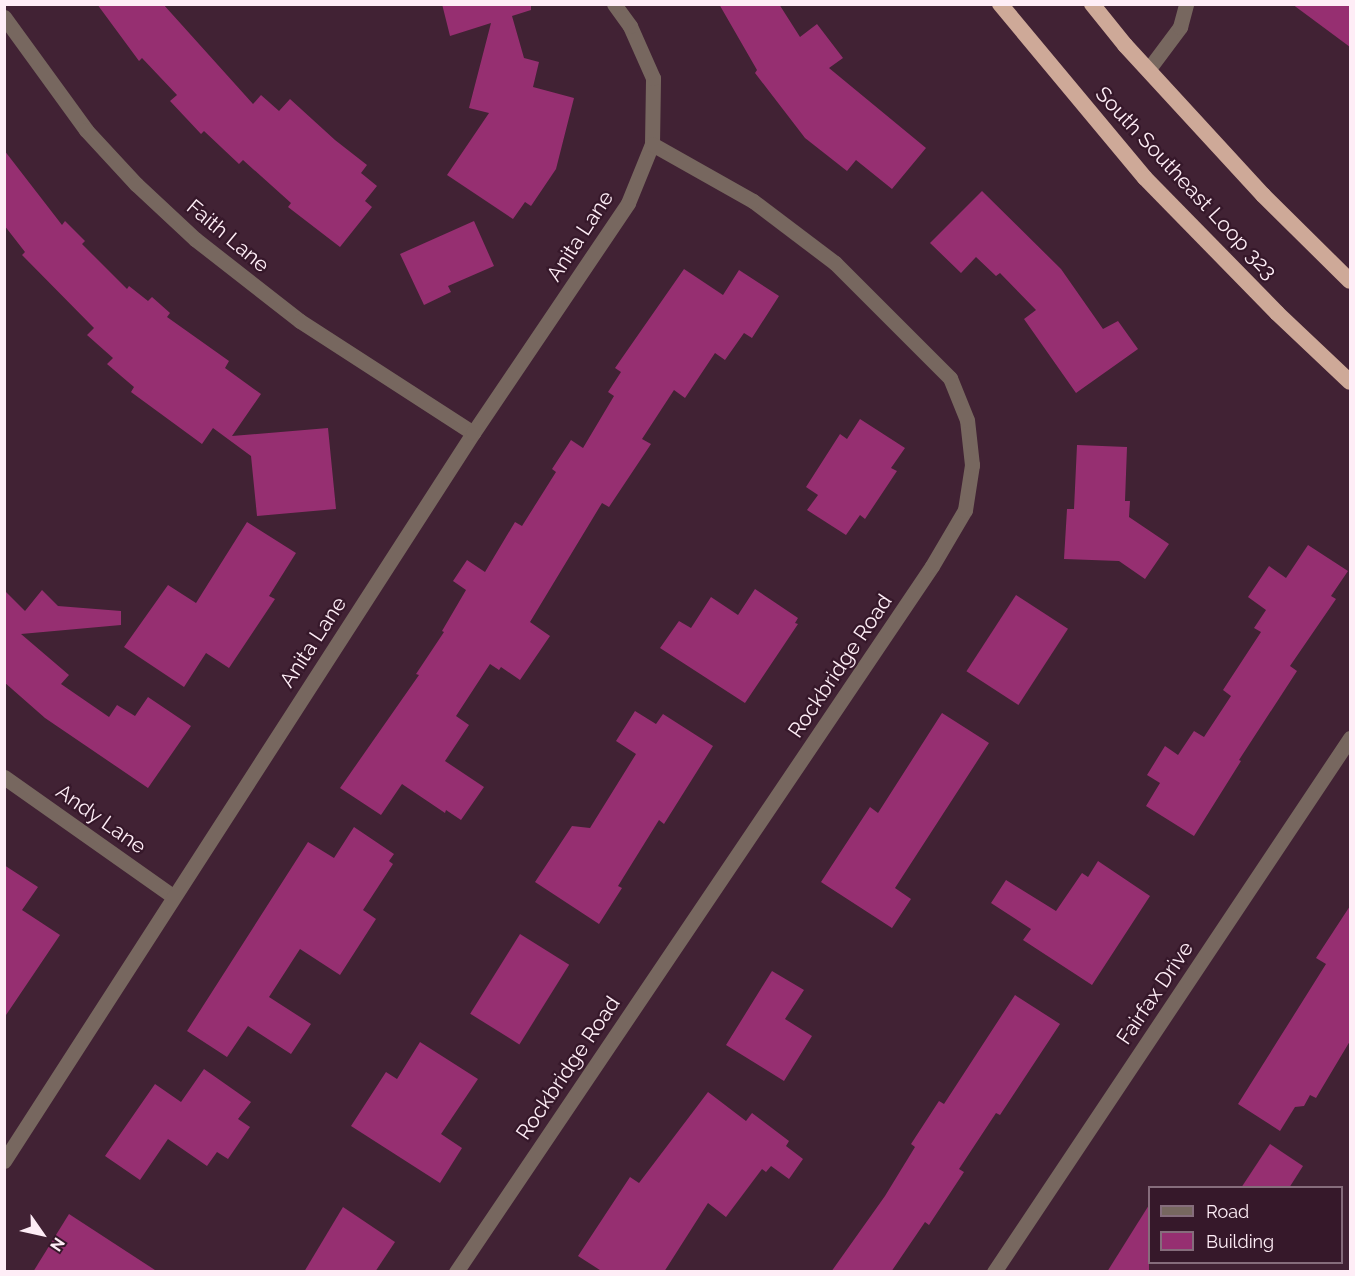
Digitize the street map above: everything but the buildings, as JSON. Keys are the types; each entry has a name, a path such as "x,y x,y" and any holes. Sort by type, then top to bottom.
{"highway":[{"name":"South Southeast Loop 323","path":"1000,4 1145,178 1277,313 1350,382"},
{"path":"1092,4 1148,70 1263,195 1350,281"}],"street":[{"path":"614,4 630,26 653,78 652,144"},
{"path":"1148,70 1180,27 1186,4"},
{"name":"Faith Lane","path":"4,17 86,130 136,184 195,238 300,321 473,433"},
{"name":"Anita Lane","path":"4,1161 473,433 628,203 652,144"},
{"name":"Rockbridge Road","path":"456,1272 932,566 965,510 972,465 967,420 950,378 836,263 753,201 652,144"},
{"name":"Fairfax Drive","path":"994,1272 1350,738"},
{"name":"Andy Lane","path":"4,777 173,896"}]}
